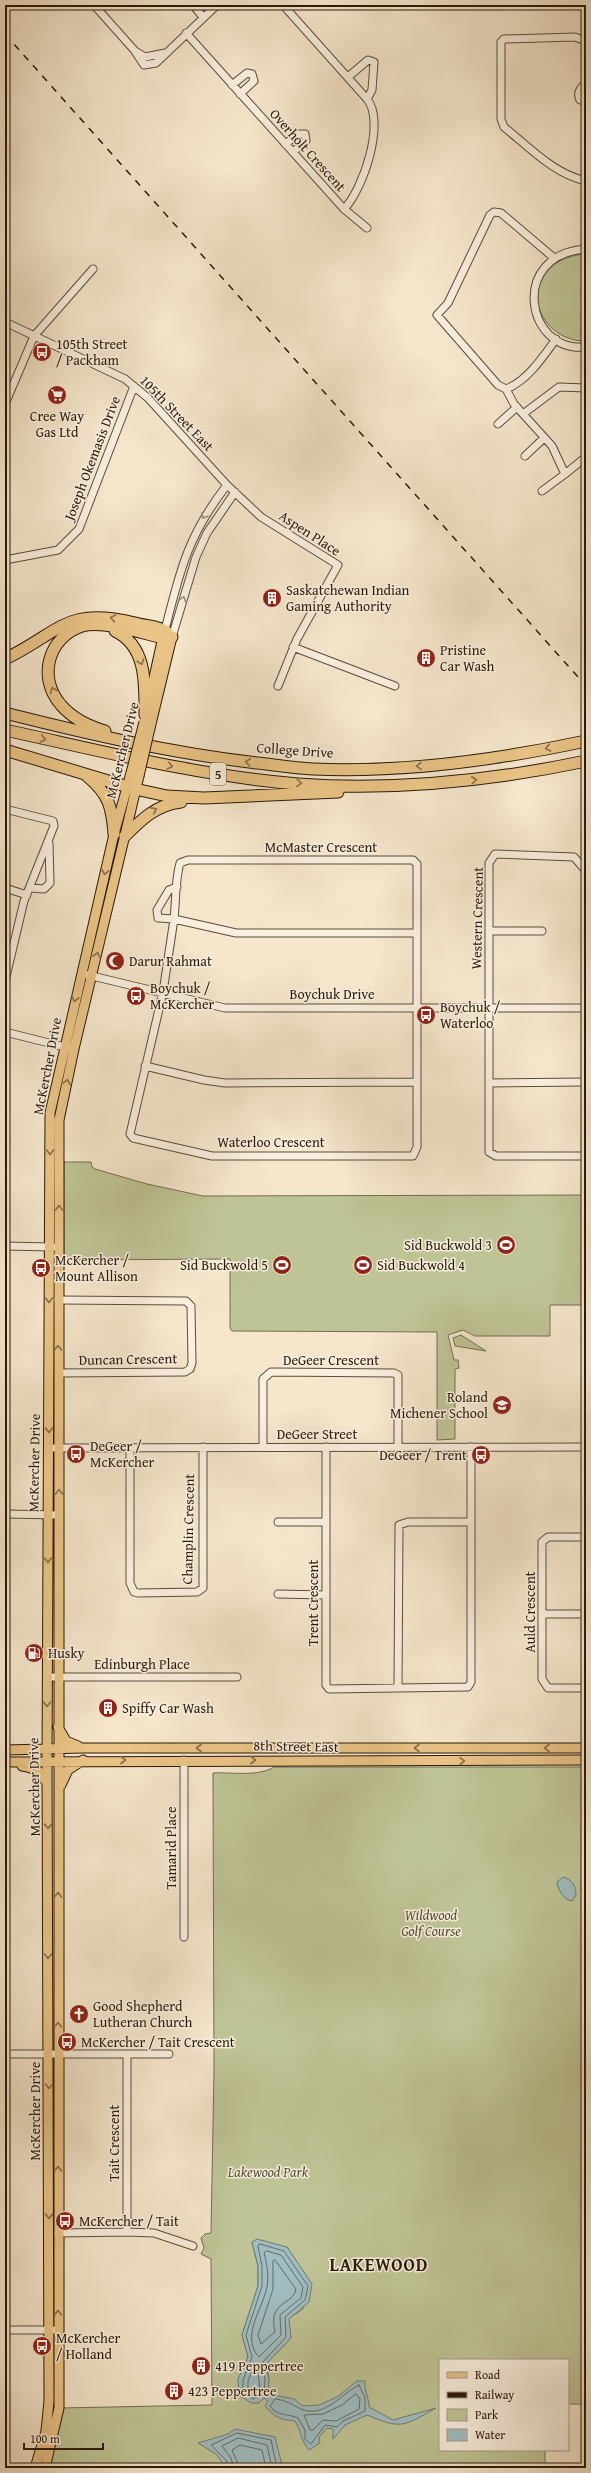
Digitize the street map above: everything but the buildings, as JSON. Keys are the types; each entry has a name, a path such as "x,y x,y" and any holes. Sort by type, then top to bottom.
{"highway":[{"path":"5,659 59,626 79,618 93,616 110,617 167,635"},
{"path":"167,635 105,626 83,626 66,634 53,649 49,657 47,676 60,704 76,719 98,729 184,753"},
{"path":"105,626 124,635 131,642 139,657 145,681 147,720"},
{"name":"College Drive","path":"5,713 123,741 184,753 313,769 453,764 503,757 586,741"},
{"name":"5","path":"5,730 146,762 298,784 436,784 490,779 586,761"},
{"path":"5,750 131,788 167,796 204,798"},
{"path":"85,774 105,794 113,810 120,835 148,813 168,803 204,798 380,790 436,784"}],"main road":[{"name":"McKercher Drive","path":"45,2468 59,2408 54,2330 48,2054 47,1730 49,1448 59,1120 74,1049 92,976 120,835 167,635"},
{"name":"McKercher Drive","path":"35,2468 46,2431 49,2401 58,2233 59,1373 58,1300 54,1247 50,1113 82,973 120,835"},
{"path":"58,1727 69,1743 84,1748"},
{"path":"22,1750 41,1740 47,1730"},
{"name":"8th Street East","path":"5,1750 47,1748 586,1748"},
{"path":"59,1795 62,1779 67,1772 84,1760"},
{"name":"8th Street East","path":"5,1762 59,1762 84,1760 382,1762 586,1760"},
{"path":"5,1762 34,1768 42,1774 48,1787"}],"street":[{"path":"94,5 135,51 145,58 165,53 217,5"},
{"path":"193,5 204,17"},
{"name":"Overholt Crescent","path":"186,33 344,209 358,190 371,149 372,108 367,99 348,77 283,5"},
{"path":"585,39 525,37 504,39 501,42 501,119 504,127 557,169 568,175 586,180"},
{"path":"348,77 368,60 374,62 372,90 367,99"},
{"path":"232,85 248,73 252,74 254,81 240,94"},
{"path":"586,82 579,90 578,95 580,100 586,100"},
{"path":"285,144 299,134 305,134 306,141 293,152"},
{"path":"344,209 367,228"},
{"path":"554,258 501,213 491,210 448,303 437,315 498,385 506,389 517,407 552,446 565,474"},
{"path":"586,249 576,249 554,258 538,277 534,299 540,322 556,339 574,346 586,347"},
{"path":"5,404 34,336 93,269"},
{"name":"105th Street East","path":"5,322 125,379 158,409 234,492"},
{"path":"506,389 514,385 542,359 556,339"},
{"name":"Joseph Okemasis Drive","path":"5,560 58,550 75,535 79,529 134,386"},
{"path":"524,414 559,387 586,388"},
{"path":"498,424 517,407"},
{"path":"525,456 544,438"},
{"path":"542,491 586,457"},
{"name":"McKercher Drive","path":"167,635 180,571 189,545 211,506 227,485"},
{"name":"McKercher Drive","path":"167,635 196,557 207,533 234,492"},
{"name":"Aspen Place","path":"234,492 261,517 338,565 293,648 278,686"},
{"path":"293,648 395,686"},
{"path":"5,809 53,821 54,826 28,891 5,981"},
{"path":"5,888 28,891 44,889 50,884 49,841"},
{"name":"Western Crescent","path":"586,870 574,858 495,854 489,863 489,1152 492,1155 586,1156"},
{"name":"McMaster Crescent","path":"162,992 174,919 180,863 188,860 413,860 417,864 416,1007"},
{"path":"177,887 169,890 156,915 162,919 174,919 236,933 417,933"},
{"path":"489,931 542,931"},
{"name":"Boychuk Drive","path":"82,973 225,1008 586,1008"},
{"name":"Waterloo Crescent","path":"162,992 130,1127 133,1138 212,1156 413,1156 417,1147 416,1007"},
{"path":"5,1032 74,1049"},
{"path":"145,1066 204,1080 226,1083 417,1082"},
{"path":"490,1083 586,1082"},
{"path":"5,1246 54,1247"},
{"name":"Duncan Crescent","path":"58,1300 186,1301 190,1306 192,1363 190,1368 185,1372 59,1373"},
{"name":"DeGeer Crescent","path":"263,1447 263,1379 271,1372 394,1373 398,1376 398,1447"},
{"name":"Champlin Crescent","path":"130,1448 130,1583 134,1592 138,1593 197,1592 203,1588 203,1447"},
{"name":"Trent Crescent","path":"326,1447 326,1685 329,1689 460,1688 468,1687 471,1682 471,1447"},
{"name":"DeGeer Street","path":"49,1448 586,1447"},
{"path":"5,1514 58,1515"},
{"path":"278,1522 326,1522"},
{"path":"398,1688 399,1525 408,1522 470,1522"},
{"name":"Auld Crescent","path":"586,1538 543,1539 544,1614 542,1679 545,1686 586,1688"},
{"path":"278,1594 326,1595"},
{"path":"544,1614 586,1614"},
{"name":"Edinburgh Place","path":"48,1677 237,1677"},
{"name":"Tamarid Place","path":"184,1760 184,1937"},
{"path":"5,2054 169,2054"},
{"name":"Tait Crescent","path":"127,2054 127,2232"},
{"path":"58,2233 154,2233 193,2246"},
{"path":"5,2330 54,2330"}],"green space":[{"path":"586,253 586,341 572,339 560,334 550,326 542,316 538,305 538,292 541,280 550,268 567,258"},
{"path":"64,1162 91,1162 92,1167 95,1169 147,1184 203,1196 586,1195 586,1305 550,1305 550,1336 475,1336 463,1330 448,1335 454,1360 458,1360 459,1368 455,1369 455,1439 437,1440 437,1332 232,1331 230,1328 230,1259 64,1260"},
{"path":"461,1335 486,1351 455,1346 453,1338"},
{"name":"Wildwood Golf Course","path":"274,1767 586,1767 586,2404 569,2404 569,2359 439,2359 439,2451 545,2451 545,2468 45,2468 59,2408 212,2405 211,2259 201,2254 204,2248 201,2238 205,2234 211,2233 214,2071 213,1773 260,1772","holes":["252,2242 287,2247 304,2273 303,2309 288,2319 291,2338 266,2364 269,2379 267,2394 239,2378 248,2357 242,2335 258,2286 258,2266"]}],"water":[{"path":"563,1877 569,1879 574,1886 576,1895 572,1901 564,1897 559,1888 557,1882"},
{"path":"257,2239 287,2247 312,2284 309,2302 289,2319 291,2338 266,2364 269,2379 268,2394 294,2399 303,2406 319,2405 337,2397 357,2381 365,2381 369,2407 393,2420 436,2408 417,2419 403,2424 388,2423 367,2415 345,2425 333,2439 333,2429 327,2428 319,2437 320,2443 309,2450 304,2443 295,2421 282,2419 272,2413 265,2406 268,2401 264,2398 259,2403 251,2403 239,2395 238,2379 248,2357 242,2335 258,2286 258,2266 252,2242"},
{"path":"235,2429 275,2437 282,2465 279,2468 226,2468 216,2454 198,2443 228,2434"}],"railway":[{"path":"5,34 586,686"}],"place":[{"name":"105th Street / Packham","path":"42,352"},
{"name":"Cree Way Gas Ltd","path":"57,395"},
{"name":"Saskatchewan Indian Gaming Authority","path":"272,598"},
{"name":"Pristine Car Wash","path":"426,658"},
{"name":"Darur Rahmat","path":"115,961"},
{"name":"Boychuk / McKercher","path":"136,996"},
{"name":"Boychuk / Waterloo","path":"426,1015"},
{"name":"Sid Buckwold 3","path":"506,1245"},
{"name":"Sid Buckwold 5","path":"282,1265"},
{"name":"Sid Buckwold 4","path":"363,1265"},
{"name":"McKercher / Mount Allison","path":"41,1268"},
{"name":"Roland Michener School","path":"502,1405"},
{"name":"DeGeer / McKercher","path":"76,1454"},
{"name":"DeGeer / Trent","path":"481,1455"},
{"name":"Husky","path":"34,1653"},
{"name":"Spiffy Car Wash","path":"108,1708"},
{"name":"Good Shepherd Lutheran Church","path":"79,2014"},
{"name":"McKercher / Tait Crescent","path":"67,2042"},
{"name":"McKercher / Tait","path":"65,2221"},
{"name":"McKercher / Holland","path":"42,2346"},
{"name":"419 Peppertree","path":"201,2366"},
{"name":"423 Peppertree","path":"174,2391"}],"district":[{"name":"LAKEWOOD","path":"379,2264"}],"park label":[{"name":"Lakewood Park","path":"268,2172"}]}
